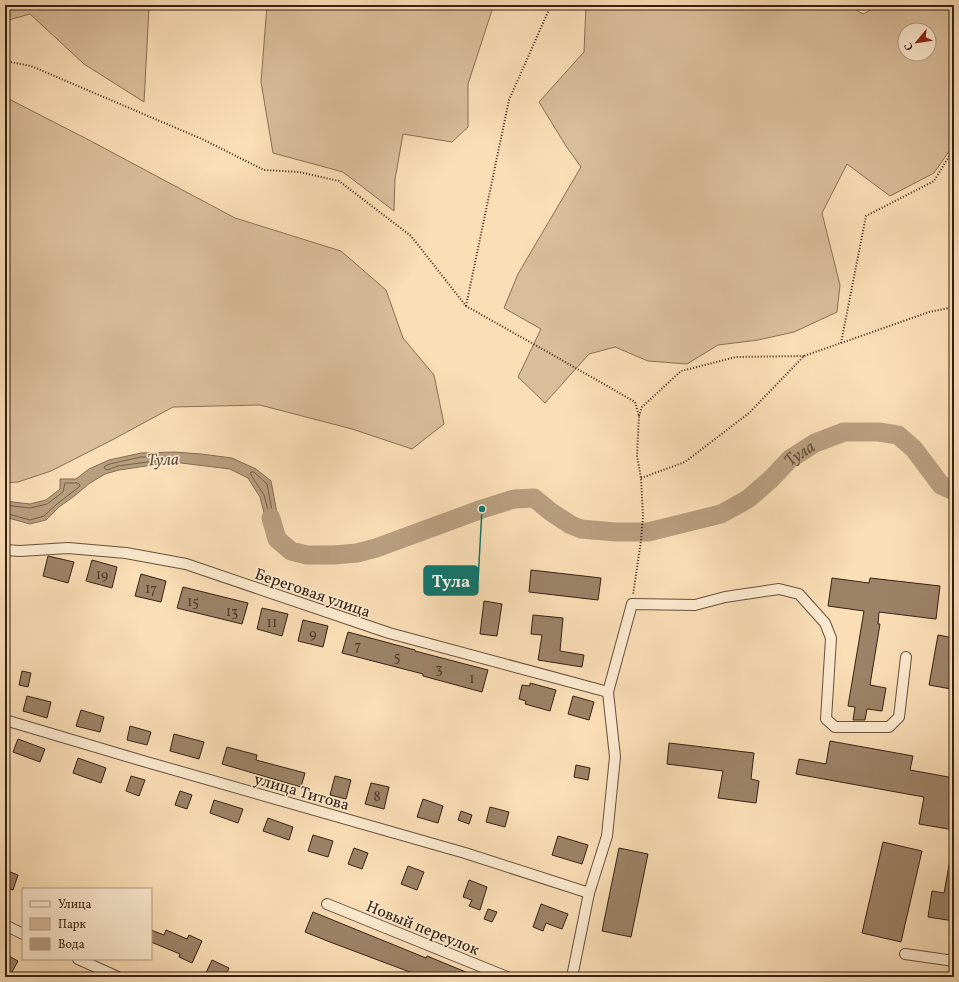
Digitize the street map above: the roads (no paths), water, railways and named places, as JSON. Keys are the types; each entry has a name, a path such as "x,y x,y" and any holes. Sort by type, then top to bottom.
{"street":[{"name":"Береговая улица","path":"5,550 20,551 68,548 126,553 186,564 389,633 608,692"},
{"path":"572,977 590,893 607,836 615,757 608,692 632,604 695,606 725,597 780,589 799,594 826,623 831,638 826,719 835,727 889,727 899,717 906,657"},
{"name":"улица Титова","path":"5,720 151,764 464,853 590,893"},
{"name":"Новый переулок","path":"327,904 507,977"},
{"path":"5,925 22,934"},
{"path":"905,954 954,961"},
{"path":"80,960 118,977"}],"water":[{"path":"175,452 232,458 256,469 271,481 283,537 276,545 271,540 260,497 248,478 230,469 173,462 119,470 105,474 90,483 59,507 46,520 30,524 5,517 5,501 30,504 46,500 60,489 60,479 76,479 89,469 109,460 141,453"}],"waterway":[{"name":"Тула","path":"271,518 277,539 291,551 307,555 357,553 376,548 482,509 514,499 534,498 551,512 571,525 581,529 615,532 648,532 721,514 748,499 771,479 790,459 815,443 844,432 879,432 898,435 914,449 941,485 954,491"}],"place":[{"name":"Тула","path":"482,509"}]}
